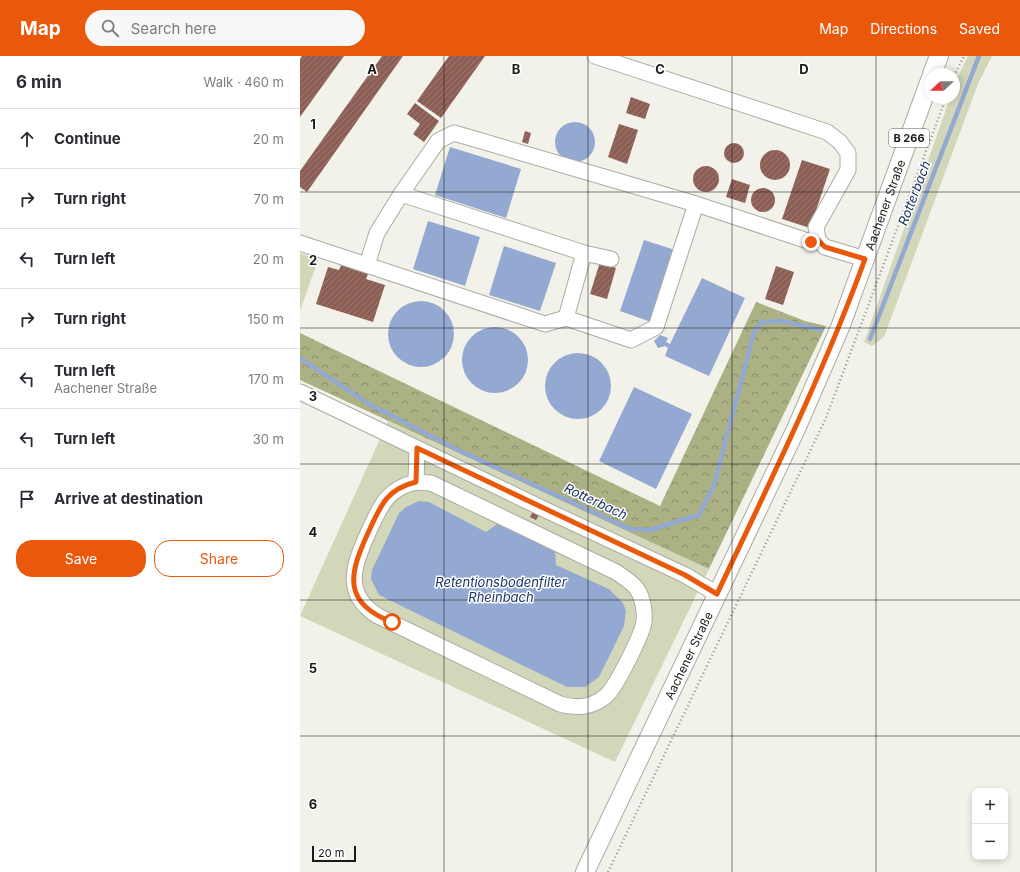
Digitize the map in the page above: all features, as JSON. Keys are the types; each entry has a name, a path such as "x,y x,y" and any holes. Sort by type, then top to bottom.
{"main road":[{"path":"934,68 939,56"},
{"name":"Aachener Straße","path":"585,872 799,422 841,325 924,97"}],"lane":[{"path":"595,56 827,132 840,142 848,153 848,170 816,227 818,240 825,247 865,259"},
{"path":"366,265 377,233 401,194 438,141 454,133 696,204 811,242 818,240"},
{"path":"401,194 584,253 610,259"},
{"path":"300,243 545,324 566,318 631,340 656,327 696,204"},
{"path":"566,318 584,253"},
{"path":"300,392 685,575 717,594"},
{"path":"416,482 417,448"},
{"path":"416,482 431,483 616,572 629,580 637,589 643,606 644,623 618,680 607,695 586,706 578,707 560,704 378,616 363,604 354,587 356,560 378,511 387,498 400,488 416,482"}],"path":[{"path":"958,68 964,56"}],"green space":[{"path":"968,56 992,56 978,84 884,337 872,346 864,342 948,104 960,104 960,71"},
{"path":"300,253 318,260 300,311"},
{"path":"756,302 805,321 826,326 709,569 300,380 300,333 660,506"},
{"path":"388,421 709,569 615,762 300,616"}],"water":[{"path":"579,122 586,125 592,131 595,142 594,150 586,159 579,162 571,162 564,159 556,150 555,138 558,131 567,123"},
{"path":"450,147 521,169 506,218 435,195"},
{"path":"428,221 480,237 465,286 413,269"},
{"path":"644,240 675,250 651,322 620,311"},
{"path":"504,246 556,263 540,311 489,295"},
{"path":"702,278 745,298 709,376 665,356 668,348 665,346 658,348 654,341 660,335 668,338 666,342 670,344"},
{"path":"415,301 427,301 439,306 449,316 454,328 452,347 439,362 427,367 415,367 403,362 393,352 388,340 388,328 393,316 403,306"},
{"path":"489,327 501,327 513,332 523,342 528,354 526,373 513,388 501,393 489,393 477,388 467,378 462,366 462,354 467,342 477,332"},
{"path":"572,353 584,353 596,358 606,368 611,380 609,399 596,414 584,419 572,419 560,414 550,404 545,392 545,380 550,368 560,358"},
{"path":"634,387 692,414 656,489 599,461"},
{"name":"Retentionsbodenfilter Rheinbach","path":"419,501 429,502 486,532 500,522 555,550 556,565 609,589 623,603 626,611 624,626 599,677 585,687 567,687 379,595 371,579 372,570 399,513 406,507"}],"building":[{"path":"302,56 344,56 300,117 300,59"},
{"path":"382,56 403,56 307,192 300,187 300,171"},
{"path":"449,56 485,56 441,118 417,101"},
{"path":"631,97 650,104 645,119 626,113"},
{"path":"415,103 439,121 424,142 413,134 420,124 407,114"},
{"path":"619,124 638,130 627,164 608,157"},
{"path":"525,131 531,133 528,144 522,142"},
{"path":"730,143 738,143 744,149 744,157 738,163 730,163 724,157 724,149"},
{"path":"775,150 786,154 790,165 786,176 775,180 764,176 760,165 764,154"},
{"path":"802,160 830,169 810,228 782,219"},
{"path":"706,166 715,170 719,179 715,188 706,192 697,188 693,179 697,170"},
{"path":"732,179 750,185 745,203 726,197"},
{"path":"763,188 772,191 775,200 772,209 763,212 754,209 751,200 754,191"},
{"path":"600,262 616,268 607,299 590,294"},
{"path":"341,265 368,274 366,279 385,285 373,322 316,304 328,267 339,270"},
{"path":"776,266 794,272 783,305 765,299"},
{"path":"533,511 539,515 536,520 530,517"}],"waterway":[{"name":"Rotterbach","path":"870,339 979,56"},
{"name":"Rotterbach","path":"300,358 369,404 458,450 630,529 650,530 699,515 714,485 754,332 762,322 782,321 821,330"}],"route":[{"path":"392,622 369,611 363,604 354,587 354,568 356,560 378,511 387,498 400,488 416,482 417,448 685,575 717,594 796,429 841,325 865,259 825,247 818,240 811,242"}]}
